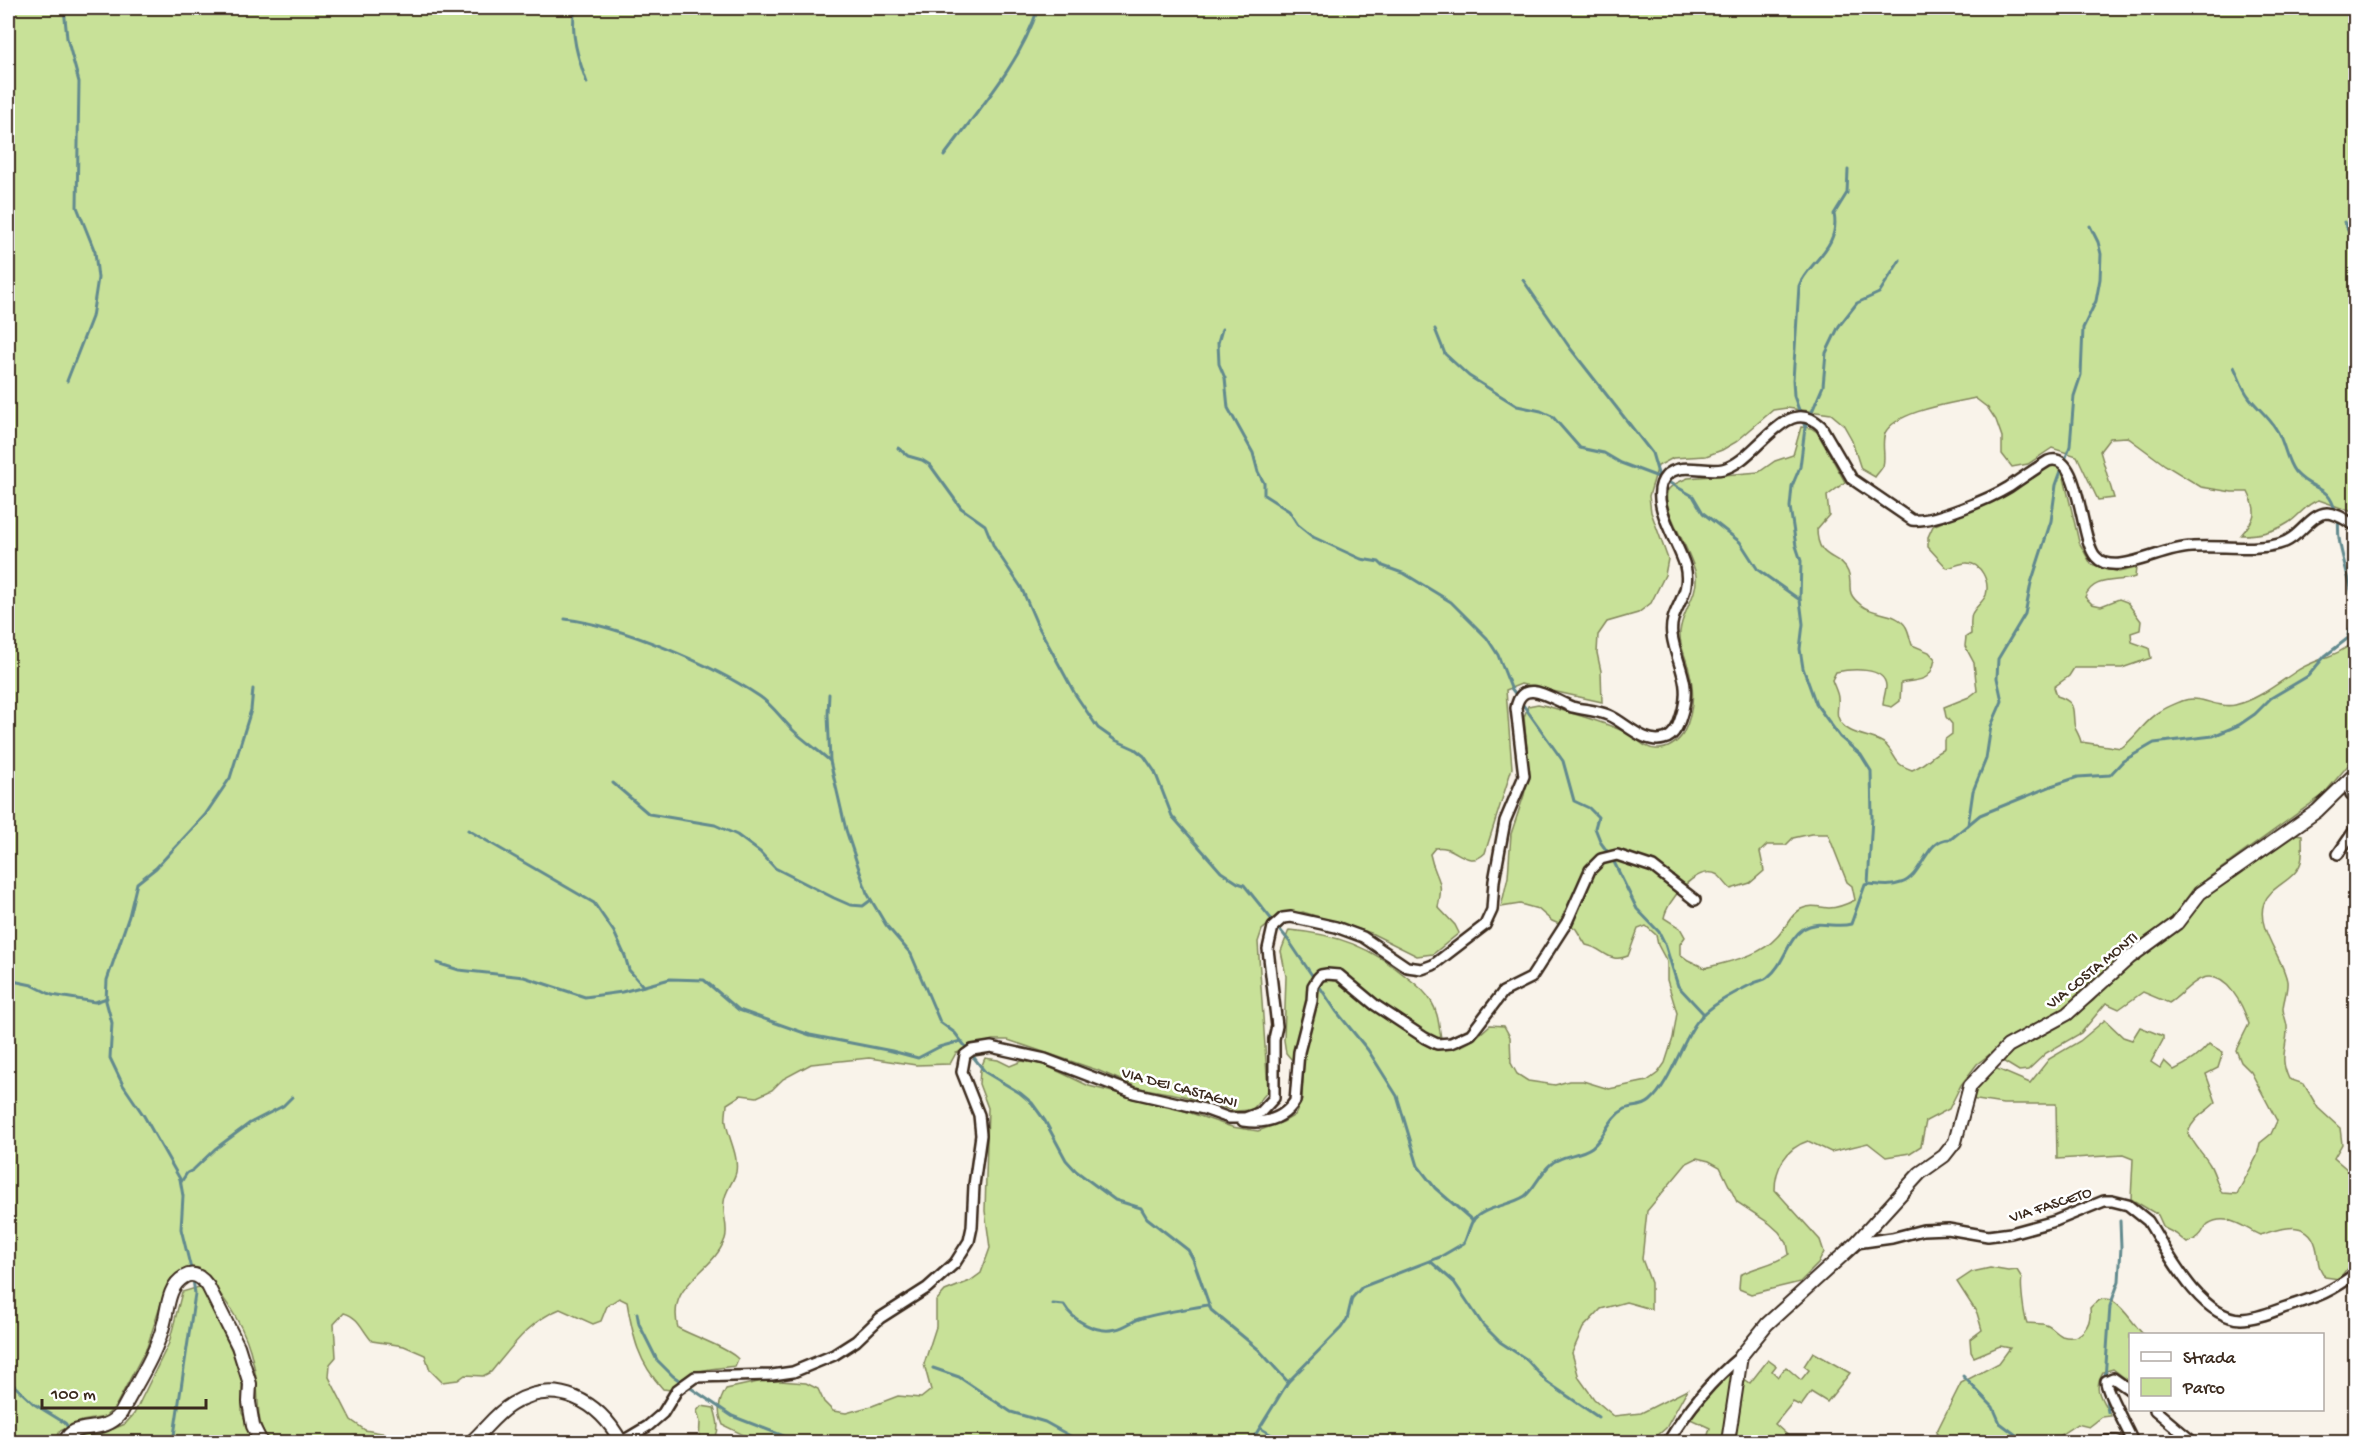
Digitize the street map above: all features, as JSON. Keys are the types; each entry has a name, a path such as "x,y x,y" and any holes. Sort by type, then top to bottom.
{"street":[{"name":"VIA DEI CASTAGNI","path":"621,1442 648,1426 663,1413 677,1390 695,1377 772,1375 793,1372 814,1365 856,1341 880,1318 927,1288 950,1269 963,1253 972,1227 974,1185 981,1136 979,1115 962,1072 965,1055 972,1050 991,1047 1045,1059 1134,1093 1204,1109 1229,1118 1245,1118 1261,1112 1274,1098 1276,1026 1268,949 1270,933 1278,922 1291,917 1349,931 1363,937 1397,962 1407,967 1422,969 1433,965 1488,921 1492,910 1494,881 1502,849 1505,821 1524,776 1516,708 1518,700 1534,691 1571,706 1588,708 1608,715 1649,739 1664,739 1671,736 1675,730 1683,709 1686,687 1671,624 1684,596 1686,576 1660,496 1662,482 1673,471 1692,468 1724,469 1739,461 1780,424 1800,416 1814,420 1821,426 1852,479 1912,520 1935,519 2007,488 2048,460 2055,458 2061,460 2070,471 2091,550 2101,562 2109,564 2122,564 2191,547 2277,545 2295,537 2315,518 2325,513 2332,513 2355,526"},
{"path":"2353,777 2351,794 2355,799"},
{"name":"VIA COSTA MONTI","path":"1740,1356 1767,1324 1856,1243 1914,1179 1944,1156 1955,1142 1970,1086 2008,1046 2067,1014 2129,958 2177,923 2200,893 2318,811 2353,777"},
{"path":"2338,854 2355,828"},
{"path":"1229,1118 1260,1122 1279,1117 1295,1101 1298,1063 1314,986 1321,975 1339,975 1375,1005 1425,1038 1437,1044 1447,1044 1468,1036 1503,992 1531,978 1567,922 1590,870 1601,859 1617,855 1653,867 1695,900"},
{"name":"VIA FASCETO","path":"1856,1243 1892,1238 1923,1230 1948,1230 1988,1236 2011,1233 2055,1221 2104,1201 2112,1201 2128,1205 2148,1221 2187,1283 2219,1312 2241,1318 2274,1311 2335,1289 2355,1272"},
{"path":"65,1443 68,1436 77,1429 107,1425 115,1421 158,1340 172,1291 184,1277 192,1275 202,1279 208,1286 238,1346 250,1384 249,1402 253,1426 261,1443"},
{"path":"1668,1443 1717,1376 1740,1356"},
{"path":"1728,1443 1740,1356"},
{"path":"2129,1389 2113,1378 2106,1381 2107,1389 2133,1443"},
{"path":"471,1443 495,1416 513,1403 530,1396 560,1393 588,1403 621,1442"},
{"path":"2156,1411 2193,1443"},
{"path":"2106,1443 2117,1443"}],"green space":[{"path":"8,8 2355,8 2355,513 2319,500 2310,504 2292,520 2277,529 2259,534 2241,535 2254,515 2248,492 2201,487 2165,465 2127,437 2110,438 2100,451 2114,498 2098,500 2077,456 2052,448 2028,464 2012,467 2002,454 2002,437 1996,420 1988,408 1975,398 1926,409 1891,425 1884,437 1883,466 1875,477 1861,469 1851,438 1843,424 1831,414 1787,408 1773,410 1736,442 1722,450 1706,456 1673,458 1658,466 1649,496 1651,512 1668,559 1665,575 1651,603 1638,613 1607,622 1598,635 1597,653 1601,671 1602,702 1521,684 1506,690 1512,768 1485,853 1479,858 1472,859 1449,849 1435,848 1430,854 1440,884 1438,907 1455,925 1459,933 1433,954 1417,956 1371,933 1303,912 1278,916 1262,930 1258,942 1268,1091 1252,1110 1235,1111 1180,1095 1139,1088 1097,1070 1008,1040 992,1040 956,1053 950,1064 916,1065 869,1058 811,1064 783,1079 772,1090 757,1097 741,1095 727,1104 726,1122 737,1166 724,1202 725,1239 710,1262 684,1289 678,1300 676,1312 678,1328 734,1355 738,1359 735,1366 692,1373 671,1390 663,1389 642,1359 634,1338 627,1302 619,1298 607,1306 601,1321 593,1324 560,1309 549,1314 521,1336 491,1372 483,1376 465,1375 458,1380 442,1382 430,1370 425,1355 404,1346 372,1341 357,1321 344,1313 334,1324 336,1357 330,1364 329,1377 351,1420 365,1430 409,1438 413,1442 271,1442 261,1423 257,1381 250,1350 241,1327 229,1306 207,1277 199,1268 191,1267 183,1270 171,1280 165,1291 147,1347 115,1407 105,1417 82,1421 60,1431 55,1442 8,1442"},
{"path":"1801,427 1811,428 1817,432 1845,482 1827,496 1829,515 1817,529 1821,547 1844,566 1850,577 1852,596 1861,605 1872,611 1897,618 1907,629 1912,645 1929,652 1935,659 1931,672 1927,676 1901,683 1900,701 1892,707 1883,705 1886,686 1880,675 1866,670 1850,670 1836,672 1832,680 1838,696 1837,715 1842,724 1847,729 1886,745 1898,762 1906,767 1912,770 1917,768 1944,749 1944,740 1952,734 1952,724 1946,717 1944,707 1969,697 1977,691 1974,663 1965,646 1966,637 1971,634 1972,614 1986,595 1987,584 1980,569 1971,564 1964,563 1947,568 1928,547 1928,537 1933,526 1992,500 2051,466 2060,467 2063,473 2079,542 2091,564 2119,572 2136,568 2135,577 2100,583 2089,590 2085,597 2092,604 2101,606 2119,599 2127,602 2141,621 2140,630 2131,633 2132,642 2149,648 2151,658 2122,668 2074,668 2069,676 2054,687 2057,696 2069,702 2073,708 2075,728 2081,742 2121,748 2155,715 2171,706 2189,699 2228,706 2243,703 2302,668 2341,651 2355,641 2355,757 2323,795 2194,888 2171,919 2101,974 2083,996 2067,1009 2006,1042 1977,1064 1961,1085 1949,1109 1926,1121 1921,1146 1910,1153 1886,1157 1868,1143 1831,1152 1808,1141 1800,1144 1788,1154 1777,1174 1775,1190 1820,1240 1824,1252 1818,1264 1800,1282 1751,1294 1739,1289 1740,1275 1789,1254 1787,1243 1769,1223 1737,1202 1720,1167 1697,1158 1687,1163 1647,1211 1642,1259 1651,1283 1651,1309 1626,1302 1601,1309 1583,1328 1572,1353 1579,1378 1594,1399 1614,1416 1641,1413 1687,1390 1666,1428 1650,1442 752,1442 746,1436 723,1425 719,1407 726,1389 767,1380 806,1383 818,1389 824,1402 833,1411 846,1413 898,1396 921,1398 931,1390 924,1364 936,1327 936,1301 945,1291 970,1281 981,1273 990,1248 985,1211 988,1108 979,1084 980,1070 985,1058 998,1060 1010,1066 1022,1061 1045,1065 1089,1086 1179,1109 1232,1127 1258,1131 1295,1115 1302,1100 1303,1073 1286,1053 1284,1040 1286,976 1281,951 1289,930 1323,935 1353,944 1394,967 1421,988 1431,1001 1444,1050 1469,1042 1490,1025 1504,1026 1510,1037 1511,1063 1517,1074 1528,1081 1555,1085 1569,1081 1583,1081 1609,1089 1647,1081 1658,1073 1665,1063 1673,1038 1677,1013 1667,980 1667,962 1658,945 1656,935 1646,926 1638,929 1628,956 1616,958 1586,945 1576,929 1569,924 1552,921 1538,909 1520,904 1501,907 1508,877 1511,834 1529,773 1524,717 1528,706 1538,704 1606,724 1652,748 1664,748 1678,740 1687,725 1692,708 1690,672 1681,644 1680,632 1694,591 1696,576 1690,556 1668,508 1668,490 1674,484 1688,478 1759,472 1775,461 1793,455","holes":["1811,834 1828,834 1847,882 1852,886 1855,900 1829,908 1805,907 1793,915 1770,944 1753,954 1734,960 1705,968 1680,954 1680,944 1685,937 1680,928 1664,918 1671,902 1692,879 1701,874 1718,875 1731,889 1750,883 1764,871 1760,852 1767,845 1786,845 1793,838"]},
{"path":"2295,834 2302,835 2301,862 2294,874 2267,897 2262,912 2266,932 2287,981 2283,1008 2287,1026 2284,1058 2286,1071 2289,1079 2304,1084 2318,1108 2340,1128 2342,1144 2334,1158 2355,1176 2355,1258 2339,1279 2325,1277 2319,1264 2314,1240 2302,1229 2286,1228 2260,1235 2235,1222 2222,1220 2208,1224 2199,1236 2187,1243 2164,1228 2158,1215 2131,1199 2133,1159 2123,1155 2057,1159 2056,1104 2003,1104 1970,1099 1974,1086 1995,1068 2030,1083 2049,1059 2080,1041 2105,1020 2123,1037 2132,1040 2140,1027 2163,1036 2151,1062 2160,1068 2164,1061 2174,1070 2189,1062 2209,1044 2223,1052 2218,1068 2206,1074 2216,1102 2197,1119 2188,1132 2210,1165 2222,1193 2237,1194 2257,1156 2260,1143 2271,1134 2277,1121 2251,1072 2241,1062 2236,1050 2249,1024 2243,1008 2227,985 2219,980 2212,977 2203,978 2169,1003 2143,992 2119,1009 2106,1003 2081,1033 2046,1053 2028,1070 2019,1071 2001,1060 2011,1048 2093,1001 2119,973 2190,917 2206,895 2236,877"},
{"path":"1990,1268 2017,1270 2022,1278 2027,1323 2044,1324 2062,1336 2075,1337 2084,1331 2089,1320 2090,1308 2098,1301 2105,1299 2112,1301 2125,1312 2142,1333 2129,1333 2129,1381 2113,1369 2103,1372 2100,1378 2098,1389 2111,1416 2102,1417 2089,1427 2077,1424 2056,1438 2058,1442 1946,1442 1936,1433 1961,1383 1999,1363 2010,1348 2000,1346 1974,1357 1971,1352 1970,1339 1982,1330 1977,1313 1957,1282 1972,1272"},
{"path":"199,1287 234,1355 242,1379 242,1413 256,1442 73,1442 74,1439 86,1434 113,1429 125,1424 134,1414 169,1343 182,1292"},
{"path":"1813,1352 1850,1373 1827,1402 1811,1392 1801,1406 1793,1402 1775,1424 1795,1442 1732,1442 1743,1378 1750,1383 1768,1360 1776,1366 1772,1371 1778,1377 1786,1367 1801,1380 1809,1370 1804,1366"},
{"path":"1732,1368 1735,1369 1724,1442 1706,1442 1710,1428 1688,1418 1716,1383"},
{"path":"701,1406 714,1408 718,1430 712,1442 699,1442 700,1422 697,1411"}],"waterway":[{"path":"64,8 67,38 79,82 77,207 95,252 98,278 92,317 67,381"},
{"path":"575,8 574,37 587,83"},
{"path":"944,156 1010,67 1038,8"},
{"path":"1805,427 1794,396 1793,380 1799,286 1833,236 1834,214 1847,193 1848,170"},
{"path":"2344,222 2356,244"},
{"path":"1968,825 1973,791 1986,759 1991,726 2002,701 1997,678 1998,659 2025,614 2031,583 2051,521 2056,485 2070,446 2074,396 2081,375 2083,328 2096,301 2100,279 2101,254 2090,226"},
{"path":"1251,1442 1288,1382 1341,1328 1347,1319 1352,1298 1362,1287 1440,1257 1464,1243 1476,1217 1525,1196 1551,1164 1592,1147 1620,1113 1650,1101 1663,1085 1690,1032 1701,1017 1730,996 1768,977 1778,966 1793,939 1803,929 1821,924 1851,924 1865,885 1868,884 1872,818 1871,771 1861,755 1840,737 1816,704 1803,668 1800,649 1803,624 1800,600 1801,561 1796,546 1790,507 1792,486 1800,467 1805,428 1823,386 1826,353 1839,326 1857,303 1879,293 1900,260"},
{"path":"1523,280 1570,348 1652,453 1659,477"},
{"path":"1222,329 1218,343 1219,364 1225,378 1228,408 1253,453 1258,472 1264,483 1264,495 1289,511 1298,525 1313,537 1361,559 1379,562 1383,566 1405,574 1451,602 1487,638 1498,655 1511,688 1517,696"},
{"path":"1435,329 1445,354 1469,376 1517,406 1552,416 1580,448 1604,453 1621,463 1661,478 1693,496 1703,513 1740,542 1758,570 1800,600"},
{"path":"2234,367 2247,394 2279,434 2295,472 2329,496 2336,513"},
{"path":"898,448 908,456 930,465 961,508 985,525 994,547 1021,587 1037,624 1075,694 1098,728 1144,756 1155,772 1172,816 1221,872 1244,885 1289,941 1336,1011 1368,1050 1397,1096 1418,1166 1435,1188 1473,1221"},
{"path":"2338,519 2341,550 2353,599 2352,623 2348,635"},
{"path":"565,619 613,629 692,659 716,671 764,700 795,732 830,761"},
{"path":"1868,884 1893,885 1909,879 1935,844 1951,839 1980,815 2078,777 2110,775 2123,761 2154,743 2213,736 2239,725 2255,714 2271,698 2308,676 2325,656 2356,632"},
{"path":"192,1273 181,1229 183,1196 180,1179 144,1116 123,1085 110,1058 112,1023 106,1001 107,980 129,916 137,883 156,868 205,815 230,778 251,710 253,689"},
{"path":"829,694 830,761 846,830 867,893 886,925 911,954 940,1022 955,1033 985,1072 1032,1103 1045,1121 1066,1160 1076,1171 1115,1200 1141,1208 1147,1218 1188,1250 1211,1310 1258,1349 1288,1382"},
{"path":"1521,702 1563,761 1574,801 1589,808 1598,817 1595,828 1601,843 1612,858 1637,909 1659,932 1678,986 1703,1013"},
{"path":"613,783 649,814 715,825 737,835 760,852 775,868 834,898 850,905 863,906 871,900"},
{"path":"468,830 594,903 614,932 629,970 643,986"},
{"path":"437,963 459,970 524,977 585,997 622,992 670,979 704,980 739,1010 810,1035 918,1058 939,1047 961,1041"},
{"path":"8,980 32,985 52,995 95,1002 107,998"},
{"path":"181,1182 187,1173 215,1149 250,1123 283,1106 292,1097"},
{"path":"2105,1379 2110,1306 2119,1281 2120,1221"},
{"path":"1430,1261 1454,1282 1483,1325 1500,1342 1526,1359 1547,1382 1598,1417"},
{"path":"173,1442 195,1294 193,1279"},
{"path":"1053,1304 1064,1305 1079,1321 1101,1330 1120,1328 1150,1316 1208,1305"},
{"path":"637,1313 639,1324 657,1360 673,1376 732,1416 794,1440 815,1442"},
{"path":"933,1368 959,1377 1011,1412 1045,1422 1081,1442"},
{"path":"1963,1376 1993,1407 2000,1423 2020,1438 2033,1442"},
{"path":"8,1380 34,1404 65,1423 71,1431"},
{"path":"2105,1392 2108,1412"},
{"path":"1260,1428 1283,1442"},
{"path":"75,1436 79,1442"}]}
